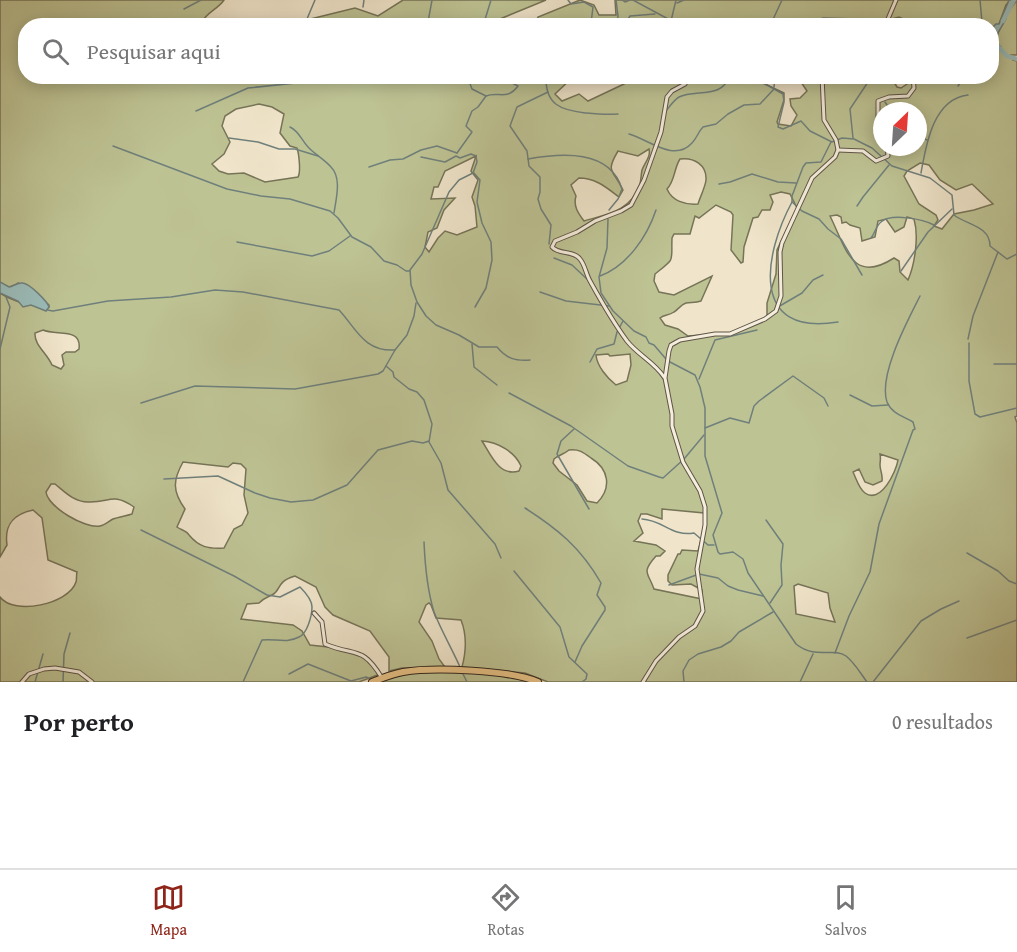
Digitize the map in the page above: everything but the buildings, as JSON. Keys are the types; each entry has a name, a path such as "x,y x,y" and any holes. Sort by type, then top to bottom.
{"main road":[{"path":"372,682 411,671 477,671 519,675 538,682"}],"street":[{"path":"888,18 896,0"},
{"path":"665,378 657,367 629,343 599,298 581,261 576,256 556,251 552,247 555,241 595,221 625,210 631,205 645,177 661,132 667,97 672,91 685,84"},
{"path":"643,682 657,660 679,637 695,626 703,611 697,569 705,525 705,507 700,491 685,468 676,444 665,378 669,351 671,345 680,340 730,334 765,319 776,311 781,296 780,252 782,243 812,178 835,157 838,150 836,140 824,120 822,84"},
{"path":"878,102 889,97 908,96 914,88 914,84"},
{"path":"838,150 863,151 876,161 888,156"},
{"path":"314,613 322,622 325,644 363,655 373,664 382,678"},
{"path":"22,682 29,674 54,668 77,671 92,682"}],"green space":[{"path":"0,0 224,0 205,18 18,18 18,84 566,84 555,94 562,101 579,94 588,101 624,84 765,84 784,93 777,122 791,126 797,115 791,106 790,99 800,98 807,91 802,84 895,84 901,88 907,84 999,84 999,29 1017,0 1017,55 1011,55 1013,60 1017,61 1017,416 1015,417 1017,423 1017,682 548,682 525,673 462,667 465,644 461,620 436,618 429,603 419,622 445,667 402,668 389,671 389,657 370,631 333,615 325,607 316,587 295,576 284,581 275,593 259,603 247,604 241,619 293,625 302,631 310,645 363,654 380,674 359,682 0,682 0,597 7,603 17,606 41,605 71,590 76,582 77,572 48,560 42,518 33,510 20,514 12,521 7,531 7,545 0,557 0,293 23,303 49,307 36,293 18,283 9,287 0,282","holes":["259,104 272,107 284,114 280,133 290,146 297,148 300,167 298,177 265,182 244,173 228,174 219,171 212,164 224,154 230,142 222,126 225,116 236,109","649,149 640,184 631,200 618,210 584,221 577,209 576,196 571,185 579,178 591,180 619,197 623,190 612,171 612,163 618,151 638,156","476,156 471,171 478,180 472,197 477,227 457,235 445,231 429,252 425,247 428,232 437,228 444,210 455,198 431,199 434,187 438,187 445,171","680,159 695,161 704,170 705,186 698,204 679,201 672,197 667,189 672,182","920,163 929,165 940,180 956,190 972,184 993,204 954,214 942,229 934,226 938,220 936,215 919,204 904,176 907,171","781,192 790,194 797,208 777,250 776,274 767,303 767,318 730,333 688,336 678,329 665,325 660,318 686,303 701,301 712,276 674,295 659,292 654,281 655,274 671,259 674,234 690,234 695,216 699,218 716,205 733,215 731,250 741,263 753,218 758,217 762,210 770,210 773,202 770,195","830,216 841,217 842,223 846,222 860,228 862,241 875,237 878,221 886,219 895,232 904,227 907,217 914,219 916,250 908,280 900,272 899,261 894,258 880,265 869,267 860,265 852,259","43,330 72,335 79,342 79,349 62,355 64,365 61,369 52,365 39,345 35,333","608,354 610,356 630,354 631,365 627,381 616,385 600,367 596,355","482,441 494,443 515,456 521,466 519,471 506,471 496,464","569,450 576,450 597,462 605,473 605,491 597,503 587,501 577,485 559,471 553,463 554,459","880,454 898,460 894,472 882,491 871,495 861,489 853,472 859,469 865,482 873,485 882,481","183,462 228,467 233,463 241,464 246,469 244,495 248,513 242,525 234,529 224,548 200,545 187,532 177,527 185,509 178,497 175,485","51,484 55,484 70,496 83,502 116,499 134,507 132,514 93,526 68,516 53,504 46,492","662,509 704,513 704,530 698,551 682,550 668,575 668,581 672,585 691,584 702,590 702,599 654,589 647,569 656,556 660,556 665,551 656,545 634,541 643,533 638,521 641,514 662,519","798,584 828,593 835,622 796,614 794,586"]},
{"path":"403,0 546,0 502,18 314,18 355,8 378,16"},
{"path":"580,0 594,5 599,15 616,15 615,0 1011,0 1006,5 999,24 999,18 538,17"},
{"path":"418,671 499,674 538,682 370,682"}],"water":[{"path":"1009,0 1016,0 1007,12 999,31 999,24"},
{"path":"0,282 9,287 19,283 30,286 49,307 46,311 31,305 23,307 18,301 0,293"}],"waterway":[{"path":"184,9 201,0"},
{"path":"307,18 315,0"},
{"path":"363,7 364,0"},
{"path":"429,18 432,0"},
{"path":"485,18 491,0"},
{"path":"568,0 571,4 584,2 593,7 592,18"},
{"path":"616,0 618,18"},
{"path":"622,0 625,2 630,0"},
{"path":"633,0 666,18"},
{"path":"672,18 676,0"},
{"path":"677,3 684,0"},
{"path":"774,18 782,0"},
{"path":"980,0 982,18"},
{"path":"1003,21 1014,0"},
{"path":"629,18 655,14"},
{"path":"999,47 1007,56 1017,59"},
{"path":"196,111 248,88 286,84"},
{"path":"470,84 472,89 486,96 510,93 518,86 514,84"},
{"path":"546,84 548,94 562,108 585,113 618,114"},
{"path":"666,111 679,97 715,91 725,84"},
{"path":"765,84 783,94 784,102 778,127 783,129 801,121 810,131 832,142 842,138 854,139 872,148 892,166 930,178 952,195 954,215 982,230 989,239 990,246 1007,259 1017,254"},
{"path":"853,138 850,109 867,84"},
{"path":"629,134 661,148 677,151 685,149 694,141 703,127 716,124 744,105 760,104 774,89"},
{"path":"548,92 517,107 510,126 527,151 529,166 540,177 538,199 551,225 549,244"},
{"path":"921,173 929,137 939,114 956,98 968,95"},
{"path":"457,153 472,132 466,126 472,111 486,96"},
{"path":"290,127 309,148 329,164 334,172 337,189 334,213"},
{"path":"229,138 258,142 279,149 295,149 318,156"},
{"path":"831,142 821,162 806,163 803,167 775,245 771,267 771,287 777,304 789,317 809,323 838,322"},
{"path":"113,146 227,189 290,199 330,211 352,237 371,247 384,261 410,271"},
{"path":"369,167 390,160 403,159 421,150 437,146 457,153"},
{"path":"421,157 445,162 456,156 460,158 471,154 476,156 477,162 473,173 459,180 449,192 422,254 410,270 411,285 417,302 426,316 436,325 479,347 497,347 512,358 530,360"},
{"path":"528,159 569,155 596,160 616,176 622,189 618,199 609,210"},
{"path":"857,206 889,165"},
{"path":"474,173 480,180 477,202 482,223 491,242 492,260 486,288 475,307"},
{"path":"719,184 752,174 778,182 796,183"},
{"path":"792,202 802,211 819,219 841,239 862,275"},
{"path":"901,271 928,232 952,209"},
{"path":"600,276 619,265 635,249 656,210"},
{"path":"871,238 879,224 886,219 899,217 934,225"},
{"path":"608,219 607,248 599,277 601,293 613,311 634,331 646,337 649,343 654,345 666,359"},
{"path":"237,242 312,256 329,251 350,236"},
{"path":"968,339 973,316 998,252"},
{"path":"554,258 572,265 588,280"},
{"path":"778,307 802,293 813,280 823,275"},
{"path":"47,310 215,290 243,292 339,310 368,343 384,350 395,350"},
{"path":"540,292 566,301 609,306"},
{"path":"835,653 849,616 870,572 879,524 915,429 913,422 889,406 885,391 890,363 920,296"},
{"path":"0,349 10,307 6,297"},
{"path":"141,403 195,386 295,389 378,374 383,371 407,335 416,303"},
{"path":"590,362 597,349 614,344 623,321"},
{"path":"699,379 715,340 757,330"},
{"path":"969,343 969,381 975,414 980,417 1017,408"},
{"path":"472,344 474,367 497,385"},
{"path":"670,362 695,375 700,387 705,408 705,456 722,513 713,535 718,552 720,554 733,552 743,559 748,573 796,644 810,651 846,656 867,682"},
{"path":"994,364 1017,364"},
{"path":"386,366 393,372 394,377 409,389 417,392 424,400 432,424 429,442 441,463 448,490 495,544 501,558"},
{"path":"705,428 730,418 749,423 754,406 793,376 824,398 828,406"},
{"path":"509,393 571,426 628,466 663,478 684,459 704,435"},
{"path":"850,395 872,406 888,405"},
{"path":"574,429 561,441 557,454 589,509"},
{"path":"164,479 218,476 270,498 291,502 313,500 347,485 378,450 412,441 423,443 429,441"},
{"path":"525,508 568,540 585,559 601,583 597,595 605,610 582,646 575,662"},
{"path":"642,519 656,522 680,533 694,533 708,545 714,545"},
{"path":"766,520 783,544 782,585 770,603"},
{"path":"141,530 267,595 280,597 300,587 308,596 312,604 312,611 302,635 289,640 262,640 243,682"},
{"path":"424,542 427,577 434,612 460,667"},
{"path":"967,553 1017,584"},
{"path":"514,571 560,627 569,657 587,674 586,679 582,682"},
{"path":"669,585 699,574 718,578 738,590 763,596"},
{"path":"873,682 921,621 959,601"},
{"path":"684,682 683,671 689,660 698,654 721,647 739,632 773,612"},
{"path":"967,638 1017,620"},
{"path":"63,682 64,654 70,633"},
{"path":"35,682 43,654"},
{"path":"800,682 813,654"},
{"path":"289,674 308,664 351,681 366,677 371,679"},
{"path":"463,674 467,682"}]}
